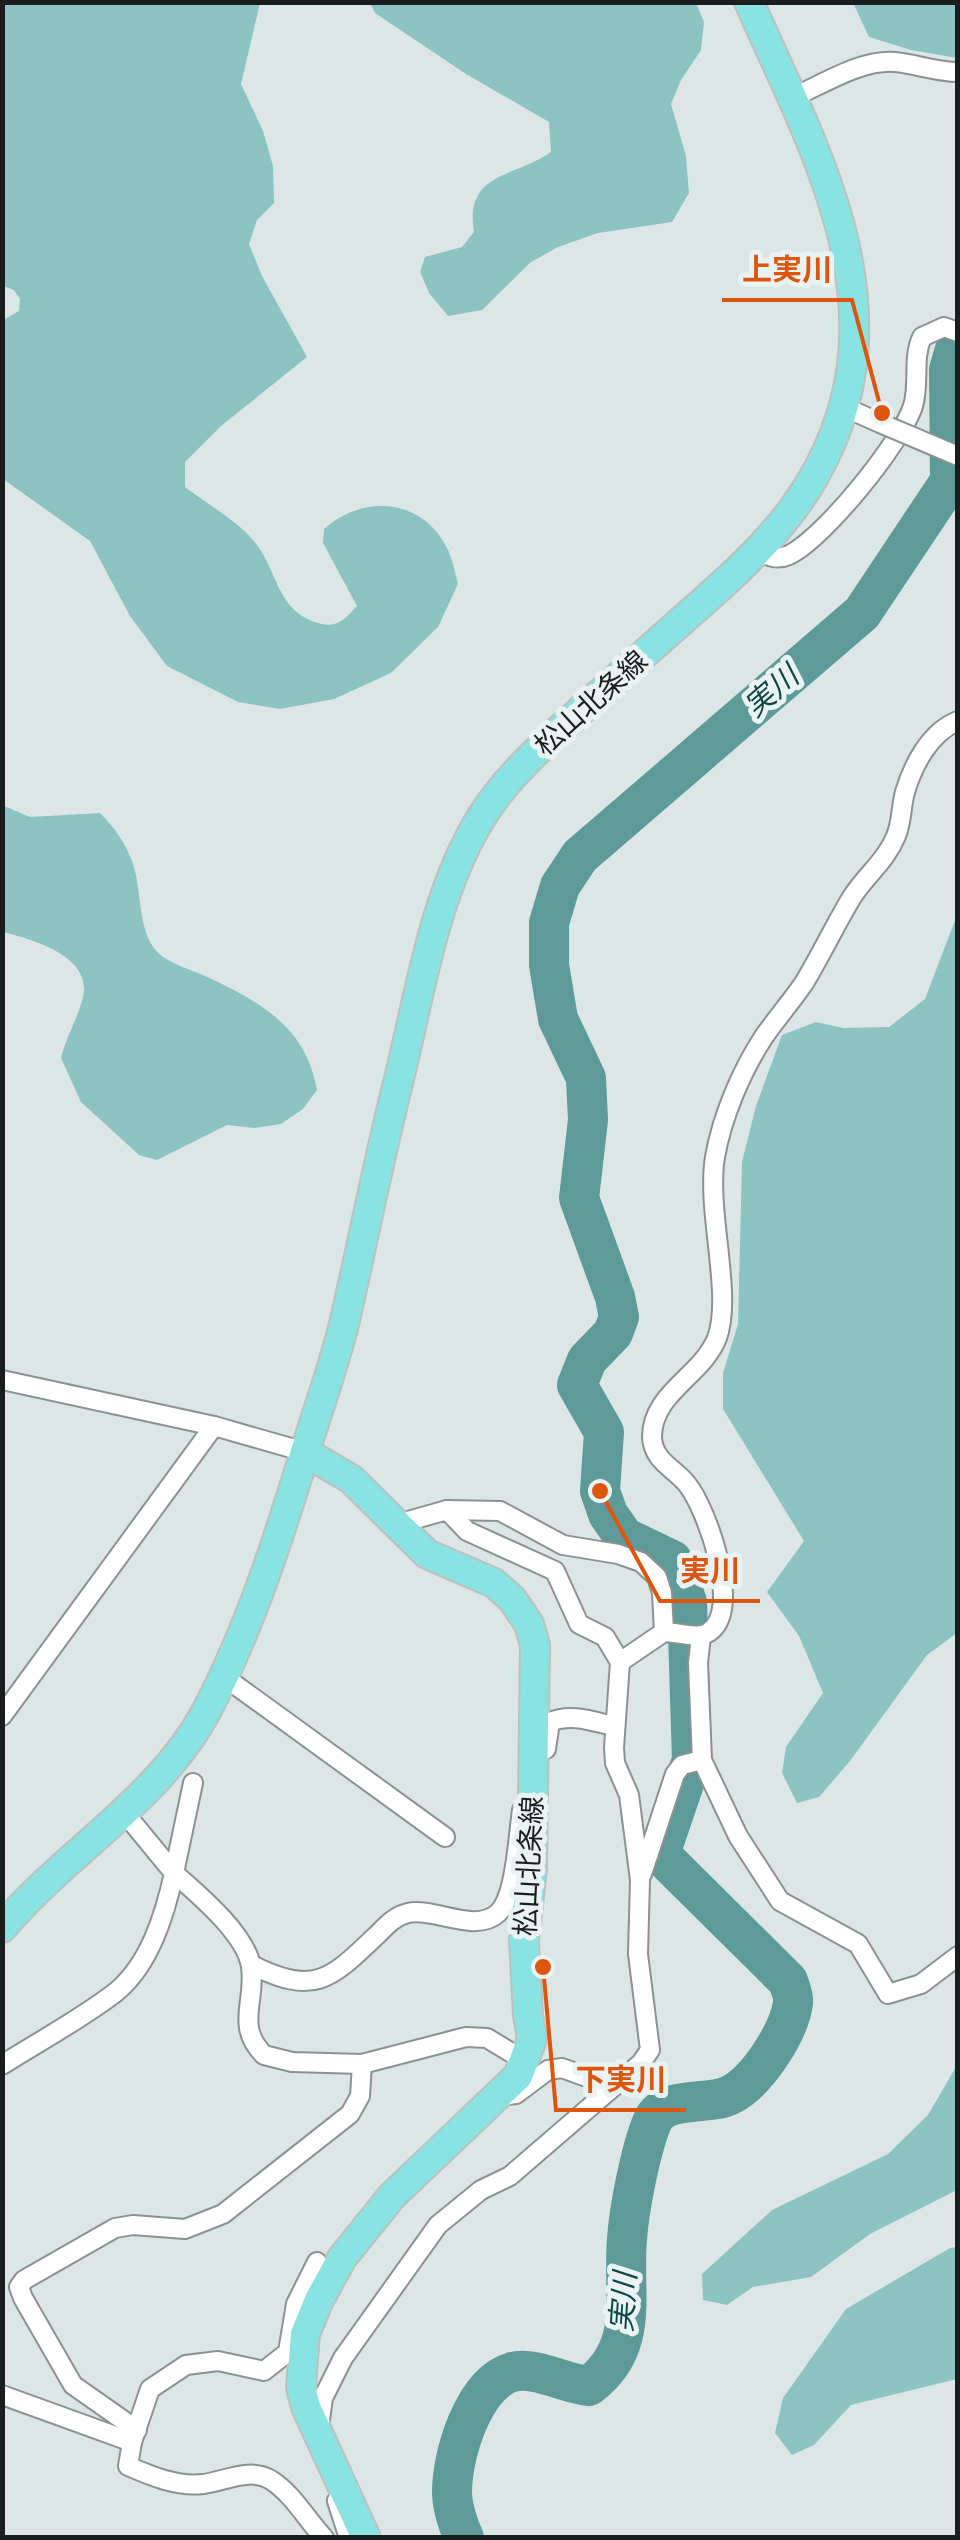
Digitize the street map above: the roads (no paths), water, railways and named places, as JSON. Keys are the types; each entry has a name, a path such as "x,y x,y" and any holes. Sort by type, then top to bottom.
{"main road":[{"name":"松山北条線","path":"2,1928 34,1890 160,1774 192,1735 223,1676 272,1556 305,1452 346,1316 367,1208 442,904 483,815 539,748 760,552 797,506 814,477 844,407 856,329 844,236 749,2"},
{"name":"松山北条線","path":"305,1452 350,1479 427,1554 494,1583 512,1599 529,1624 535,1645 534,1746 532,1869 524,1942 532,2039 525,2061"},
{"path":"366,2538 306,2407 298,2333 342,2258 392,2196 518,2076 525,2061"}],"street":[{"path":"791,98 869,64 894,62 938,72 958,72"},
{"path":"760,552 771,558 786,556 809,541 850,498 884,456 913,406 917,348 922,337 951,329"},
{"path":"844,407 958,456"},
{"path":"620,1662 668,1632 697,1636 717,1624 724,1592 718,1554 688,1485 666,1468 652,1440 660,1406 716,1340 722,1313 712,1194 716,1156 741,1078 762,1040 804,983 854,894 888,856 899,830 906,791 923,750 946,726 958,722"},
{"path":"2,1380 214,1426 305,1452"},
{"path":"2,1716 214,1426"},
{"path":"394,1524 447,1510 500,1511 563,1546 618,1554 641,1562 657,1577 668,1632"},
{"path":"318,2435 323,2398 343,2358 438,2226 481,2190 510,2176 650,2050 638,1954 640,1880 628,1794 615,1763 613,1726 620,1662 605,1637 579,1624 556,1571 467,1531 447,1510"},
{"path":"697,1636 694,1762 780,1901 858,1944 888,1994 921,1984 958,1956"},
{"path":"223,1676 445,1837"},
{"path":"534,1746 546,1749 550,1722 558,1718 570,1716 613,1726"},
{"path":"640,1880 675,1774 694,1762"},
{"path":"2,2064 118,1990 137,1968 167,1904 192,1783"},
{"path":"123,1811 174,1873 224,1918 252,1965 278,1978 302,1983 324,1979 351,1960 394,1919 411,1912 486,1920 497,1915 508,1900 523,1803 533,1789"},
{"path":"252,1965 248,2032 264,2055 292,2062 362,2064 466,2036 487,2038 525,2061"},
{"path":"135,2436 72,2386 23,2298 20,2288 24,2280 115,2228 133,2225 186,2229 223,2214 350,2114 360,2096 362,2064"},
{"path":"498,2095 516,2094 548,2070 562,2068 600,2082 617,2081"},
{"path":"317,2262 296,2304 298,2333 288,2352 264,2370 218,2362 186,2365 150,2389 128,2466 158,2479 201,2484 252,2474 268,2478 290,2495 324,2538"},
{"path":"2,2395 135,2436"},
{"path":"345,2495 337,2502 349,2538"}],"waterway":[{"name":"実川","path":"464,2538 453,2503 453,2477 461,2441 476,2405 498,2379 512,2372 531,2371 589,2386 605,2371 623,2337 630,2212 653,2120 667,2107 721,2098 740,2089 761,2068 778,2041 793,2000 788,1981 661,1851 692,1760 687,1602 672,1560 624,1537 608,1514 600,1491 604,1432 577,1385 587,1360 613,1333 619,1317 579,1198 588,1120 586,1078 558,1019 549,965 549,923 560,886 580,856 862,613 950,481 949,370 958,339"}],"place":[{"name":"上実川","path":"882,413"},
{"name":"実川","path":"600,1491"},
{"name":"下実川","path":"543,1967"}]}
